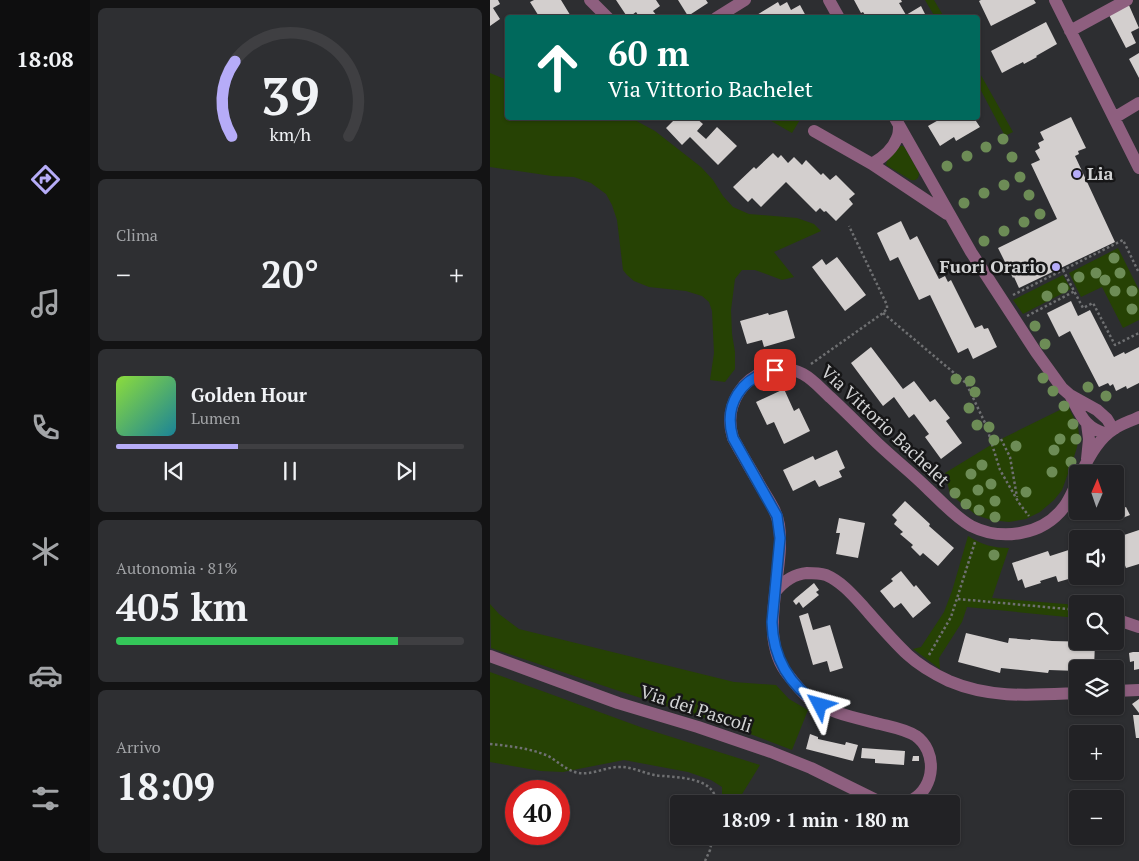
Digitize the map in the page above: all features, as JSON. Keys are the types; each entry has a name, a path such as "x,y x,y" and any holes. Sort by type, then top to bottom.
{"street":[{"path":"590,0 605,15"},
{"path":"721,15 745,0"},
{"path":"829,0 837,15"},
{"path":"1055,0 1139,168"},
{"path":"1070,31 1127,0"},
{"path":"1114,118 1139,103"},
{"path":"872,164 882,158 897,138 897,122"},
{"path":"897,122 985,274 1062,388 1070,395 1097,410 1115,416 1139,416"},
{"path":"814,131 872,164 951,217"},
{"name":"Via Vittorio Bachelet","path":"776,592 780,538 777,516 733,438 730,429 732,406 738,393 751,379 766,372 793,370 810,378 954,514 979,529 997,534 1010,534 1035,529 1056,516 1069,497"},
{"path":"1070,395 1086,424 1089,439 1084,465"},
{"path":"1097,410 1107,419 1110,432"},
{"path":"1085,465 1092,451 1110,432 1139,416"},
{"path":"1086,424 1097,431 1110,432"},
{"path":"919,795 929,780 931,764 923,743 905,730 845,715 820,705 808,698 786,673 779,661 775,649 772,622 776,592 781,585 794,576 808,573 824,574 846,588 906,654 929,672 945,679 970,689 992,694 1069,693"},
{"path":"1124,622 1139,627"},
{"name":"Via dei Pascoli","path":"490,656 618,703 698,727 771,752 810,768 866,795"},
{"path":"1124,691 1139,690"}],"path":[{"path":"812,362 887,309 887,305 850,226"},
{"path":"1009,296 1123,240 1139,274"},
{"path":"1063,270 1083,308 1093,303 1115,345 1139,333"},
{"path":"1024,318 1075,291"},
{"path":"883,313 966,383 986,425 1000,470 1031,520"},
{"path":"1002,439 1010,457 1019,503"},
{"path":"925,661 951,617 979,529"},
{"path":"958,599 1069,609"},
{"path":"490,744 528,749 548,756 569,770 578,773 618,767 651,774 685,778 702,783 714,792 715,795"},
{"path":"704,861 711,845"}],"green space":[{"path":"925,0 934,0 943,15 934,15"},
{"path":"490,73 505,79 505,120 635,120 655,131 701,167 733,207 749,214 797,218 814,224 821,231 774,252 794,277 782,280 755,270 742,270 735,279 731,310 735,369 725,382 710,380 714,353 712,311 709,302 702,296 686,291 649,287 634,281 627,275 623,270 617,220 606,194 591,183 574,177 552,176 490,167"},
{"path":"980,74 1013,132 1005,136 980,89"},
{"path":"769,120 800,120 792,133"},
{"path":"900,146 905,148 919,173 916,180 911,180 886,165 887,161"},
{"path":"1118,248 1139,290 1139,320 1123,328 1102,287 1081,297 1069,273"},
{"path":"1063,275 1071,289 1023,314 1013,300"},
{"path":"1068,406 1078,426 1077,447 1071,465 1069,465 1069,471 1062,490 1040,512 1026,519 1009,522 991,520 976,515 950,494 945,473 999,440"},
{"path":"968,536 988,545 1009,548 992,598 1069,604 1069,617 967,607 962,622 939,658 940,669 913,649 921,647 944,612"},
{"path":"490,604 499,614 519,629 734,682 776,685 789,699 808,710 792,750 729,726 491,648"},
{"path":"490,672 643,728 760,765 742,795 722,795 722,787 711,780 688,772 624,760 563,772 541,771 490,762"}],"building":[{"path":"490,0 498,0 500,4 493,8 500,19 490,26"},
{"path":"534,0 561,0 570,15 538,15 530,2"},
{"path":"616,0 656,0 660,6 653,11 656,15 638,15 636,12 632,15 626,15"},
{"path":"678,0 706,0 708,3 687,15"},
{"path":"854,0 901,0 902,2 899,3 906,15 865,15 863,12 861,13"},
{"path":"1034,0 1036,3 991,26 979,1"},
{"path":"778,2 780,6 787,2 791,10 800,5 805,15 757,15"},
{"path":"1128,3 1139,28 1131,32 1136,43 1126,48 1108,13"},
{"path":"921,6 926,15 906,15"},
{"path":"1046,22 1057,44 1024,64 1023,62 1002,73 991,51"},
{"path":"1139,53 1139,78 1129,59"},
{"path":"1071,117 1086,148 1078,151 1079,154 1075,156 1115,242 1019,288 998,248 1057,219 1031,164 1040,160 1035,151 1040,148 1038,143 1044,140 1040,132"},
{"path":"674,120 698,120 703,124 697,131 706,139 717,127 737,146 718,165 690,137 682,145 666,128"},
{"path":"938,120 975,120 980,127 956,141 954,137 940,146 928,126"},
{"path":"773,153 778,158 781,155 788,163 794,157 802,165 806,160 821,175 823,173 830,180 836,175 855,194 849,199 853,204 836,221 820,208 816,212 786,182 761,207 752,198 748,202 733,187 754,167 756,169"},
{"path":"901,221 910,240 917,236 939,279 945,276 948,282 951,280 975,328 982,325 984,329 988,328 997,347 973,359 968,348 958,353 930,295 919,300 898,257 890,261 877,233"},
{"path":"837,257 866,295 845,311 812,267 822,259 826,265"},
{"path":"1071,301 1078,316 1090,310 1114,357 1139,347 1139,383 1127,389 1126,386 1116,391 1113,384 1110,386 1108,383 1099,387 1070,331 1059,337 1047,313"},
{"path":"787,310 795,338 764,347 762,340 747,344 740,321"},
{"path":"871,347 903,389 914,381 930,402 935,399 950,418 946,421 962,443 941,459 925,437 929,434 914,414 909,418 894,397 883,406 851,363"},
{"path":"784,389 794,411 799,408 810,431 784,444 774,422 767,425 756,402"},
{"path":"837,450 845,468 839,471 842,477 819,487 815,480 793,491 783,470 813,456 815,460"},
{"path":"905,501 954,548 938,566 923,553 920,556 911,547 913,545 900,534 903,532 894,524 897,520 892,515"},
{"path":"1126,507 1130,515 1124,517 1124,508"},
{"path":"839,518 865,523 858,558 836,554 840,533 836,533"},
{"path":"1139,530 1139,564 1126,568 1124,563 1124,535"},
{"path":"1069,550 1069,579 1058,582 1056,576 1025,588 1022,579 1018,581 1012,563 1048,551 1050,556"},
{"path":"901,571 931,603 913,618 901,603 894,608 880,591 893,581 891,579"},
{"path":"814,583 819,590 816,592 819,595 803,608 799,602 796,605 793,601"},
{"path":"808,613 813,630 830,625 843,668 830,672 827,661 813,665 799,616"},
{"path":"966,633 1008,643 1009,638 1069,641 1069,650 1095,650 1094,660 1069,660 1069,671 1049,670 1048,673 1001,668 1000,673 958,662"},
{"path":"1139,652 1139,669 1134,670 1134,661 1130,662 1129,653"},
{"path":"1139,699 1139,713 1132,704"},
{"path":"1133,715 1139,715 1139,738 1136,738"},
{"path":"810,734 818,737 818,739 845,745 846,742 858,745 853,761 806,749"},
{"path":"862,748 905,751 904,765 875,763 875,759 861,758"},
{"path":"913,756 919,756 919,761 912,761"}],"place":[{"name":"Lia","path":"1077,174"},
{"name":"Fuori Orario","path":"1056,267"}],"route":[{"path":"775,370 758,375 743,386 732,406 730,429 733,438 777,516 780,538 772,622 775,649 786,673 808,698 820,705"}]}
